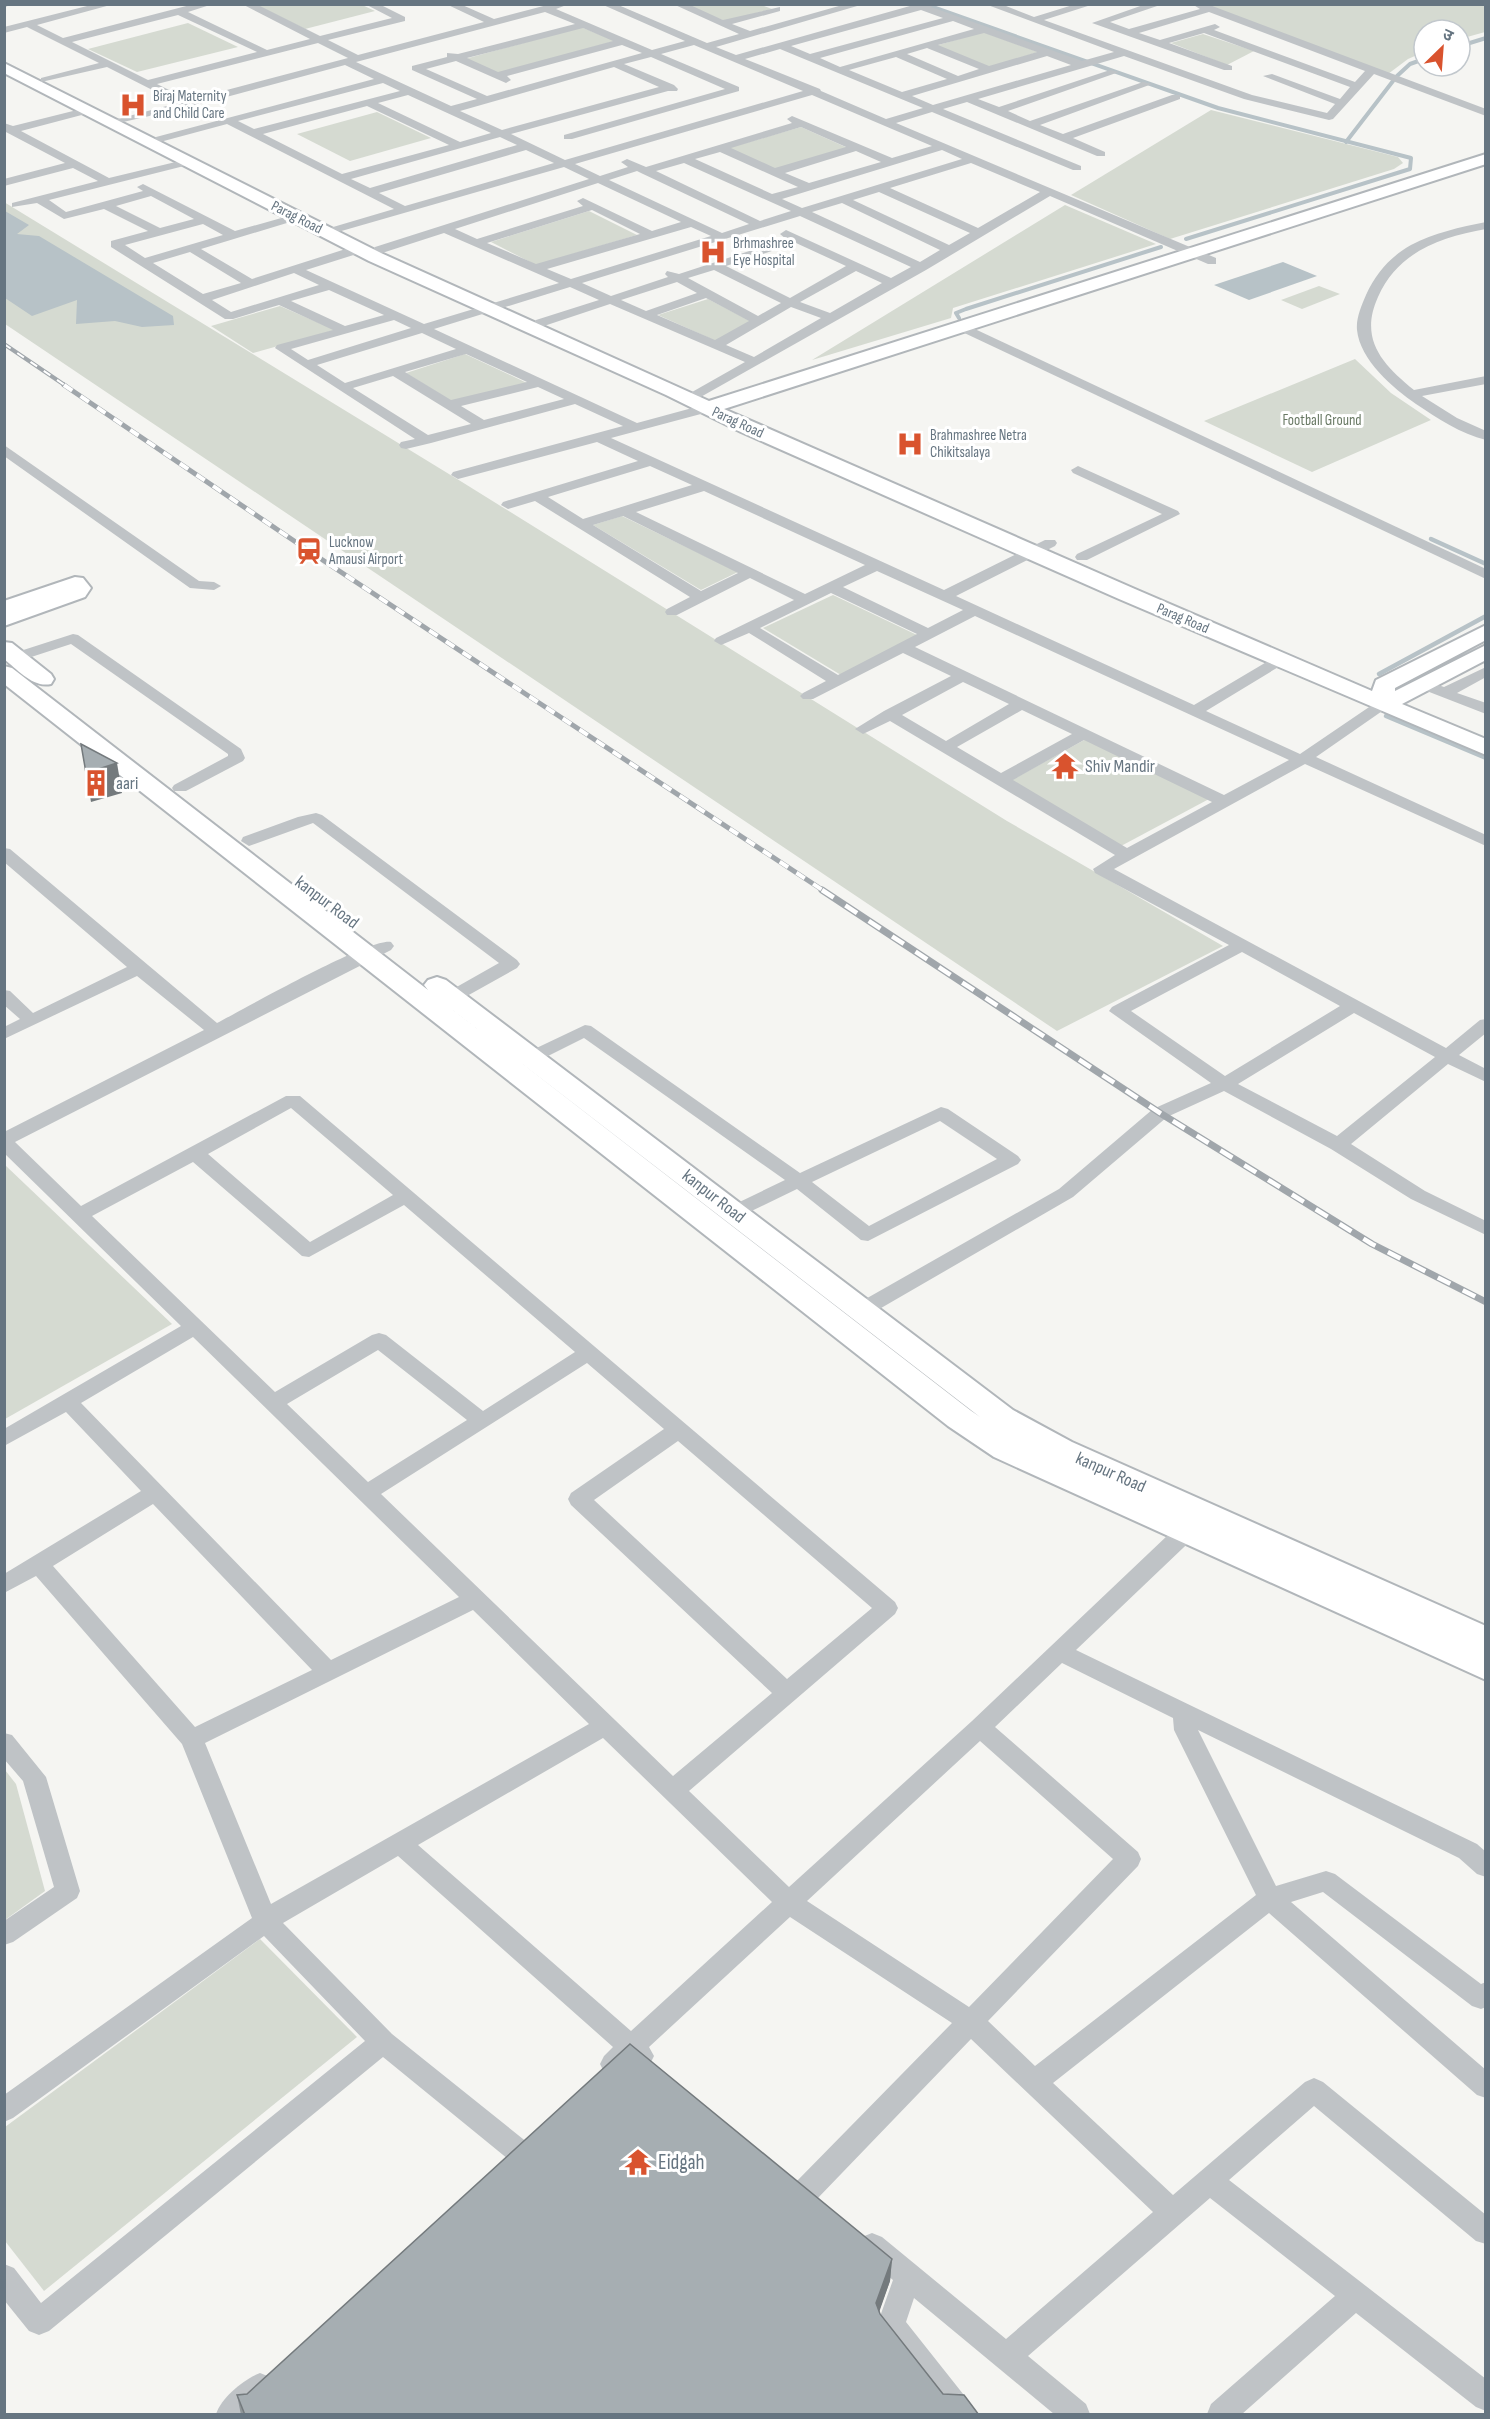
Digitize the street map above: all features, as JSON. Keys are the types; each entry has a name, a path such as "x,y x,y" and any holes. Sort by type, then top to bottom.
{"street":[{"path":"4,30 110,4"},
{"path":"62,41 208,4"},
{"path":"247,4 319,39 385,79 722,237"},
{"path":"148,83 401,19 370,4"},
{"path":"120,122 564,4"},
{"path":"606,4 1047,189 1212,261"},
{"path":"678,4 750,34"},
{"path":"723,23 781,9 817,4 865,23"},
{"path":"708,46 859,4"},
{"path":"990,4 1236,93 1329,117 1371,71"},
{"path":"1050,4 1067,11"},
{"path":"1033,21 1089,4"},
{"path":"1197,4 1485,113"},
{"path":"453,5 494,23"},
{"path":"1066,32 1151,5"},
{"path":"738,58 926,6 1048,52 1087,63"},
{"path":"547,9 735,89 568,137"},
{"path":"1130,32 1209,9"},
{"path":"180,12 266,53"},
{"path":"809,58 954,18"},
{"path":"1160,43 1238,20"},
{"path":"1100,22 1160,43 1237,64"},
{"path":"28,24 189,104"},
{"path":"487,100 416,68 584,25"},
{"path":"838,70 985,29"},
{"path":"1204,30 1357,86"},
{"path":"496,76 623,41"},
{"path":"450,110 696,41"},
{"path":"421,42 525,89"},
{"path":"928,45 989,70"},
{"path":"781,46 1077,168"},
{"path":"1203,81 1262,51"},
{"path":"901,96 1048,52"},
{"path":"887,122 1122,53"},
{"path":"897,54 957,79"},
{"name":"Parag Road","path":"4,59 188,162 296,217 332,231"},
{"path":"1257,81 1292,62"},
{"path":"45,80 108,64"},
{"path":"615,64 737,115"},
{"name":"Parag Road","path":"4,67 89,111 160,139 332,231 495,307 711,403 1082,557 1384,695 1485,748"},
{"path":"999,111 1114,72"},
{"path":"1268,75 1342,103"},
{"path":"160,139 385,79"},
{"path":"1031,124 1147,84"},
{"path":"341,178 670,87"},
{"path":"1236,93 1247,87"},
{"path":"1270,102 1299,87"},
{"path":"253,133 410,91"},
{"path":"332,231 816,92"},
{"path":"1063,138 1176,97"},
{"path":"711,403 754,362 980,233 1101,154 967,98"},
{"path":"368,102 458,145"},
{"path":"765,107 891,162"},
{"path":"8,128 89,111"},
{"path":"229,121 404,210"},
{"path":"539,123 892,283"},
{"path":"201,298 294,269 444,230 564,192 685,159 803,123"},
{"path":"8,128 108,182"},
{"path":"369,192 527,146"},
{"path":"772,198 945,146"},
{"path":"776,172 856,147"},
{"path":"721,148 808,187"},
{"path":"685,159 922,267"},
{"path":"308,364 973,159"},
{"path":"458,475 635,427 962,327 1485,159"},
{"path":"16,205 188,162"},
{"path":"4,183 75,164"},
{"path":"4,172 18,179"},
{"path":"711,403 980,335 1485,173"},
{"path":"126,177 233,236"},
{"path":"880,188 980,233"},
{"path":"39,199 64,216 153,192"},
{"path":"564,192 651,235"},
{"path":"843,199 950,250"},
{"path":"106,205 158,232"},
{"path":"476,243 594,206"},
{"path":"143,262 296,217"},
{"path":"204,220 115,244 229,316 330,286"},
{"path":"536,268 692,223"},
{"path":"1485,225 1437,238 1403,256 1382,276 1363,312 1365,341 1385,370 1418,401 1485,436"},
{"path":"444,230 754,362"},
{"path":"540,323 797,239"},
{"path":"192,248 250,283"},
{"path":"643,260 758,321"},
{"path":"716,266 790,303 832,318"},
{"path":"716,345 855,266"},
{"path":"294,269 635,427"},
{"path":"646,315 706,294"},
{"path":"280,301 344,330"},
{"name":"Parag Road","path":"495,307 540,323 1031,552 1280,660 1384,695"},
{"path":"395,316 281,348 426,440"},
{"path":"962,327 1485,575"},
{"path":"344,387 468,350"},
{"path":"395,372 483,425"},
{"path":"1411,394 1485,380"},
{"path":"449,405 539,382"},
{"path":"406,445 576,400"},
{"path":"598,437 1195,711 1485,841"},
{"path":"4,449 195,585 214,586"},
{"path":"508,505 651,461"},
{"path":"1078,470 1173,514 1082,557"},
{"path":"582,524 705,486"},
{"path":"536,496 700,597"},
{"path":"624,511 805,600"},
{"path":"944,596 1050,543"},
{"path":"721,641 876,565"},
{"path":"672,612 749,573"},
{"path":"4,609 75,583 80,588 77,592 4,620"},
{"path":"831,587 929,634"},
{"path":"808,696 975,610"},
{"path":"749,627 837,681"},
{"path":"1485,631 1384,695 1303,759 1101,869 1485,1077"},
{"path":"8,660 74,638 235,752 237,758 180,788"},
{"path":"903,648 1225,802"},
{"path":"1415,690 1485,651"},
{"path":"8,660 376,950 680,1200 959,1418 1005,1449 1195,1522 1485,1667"},
{"name":"kanpur Road","path":"8,660 249,841 376,950 452,997 1002,1418 1195,1522 1485,1640"},
{"path":"1195,711 1280,660"},
{"path":"1445,693 1485,671"},
{"path":"862,729 963,676"},
{"path":"1384,695 1415,690 1445,693 1485,709"},
{"path":"1415,690 1485,728"},
{"path":"946,747 1021,704"},
{"path":"890,714 1127,855"},
{"path":"1001,780 1084,734"},
{"path":"249,841 304,820 316,818 511,964 452,997"},
{"path":"4,853 216,1031"},
{"path":"1242,945 1118,1011 1225,1084 1338,1145 1418,1195 1485,1229"},
{"path":"376,950 4,1141 789,1903 971,2022 1172,2212"},
{"path":"4,1034 139,968"},
{"path":"4,994 32,1021"},
{"path":"862,1310 1066,1193 1160,1113 1225,1084 1354,1005"},
{"path":"1338,1145 1485,1024"},
{"path":"532,1057 585,1030 800,1182 868,1235 1011,1160 941,1113 800,1182 734,1212"},
{"path":"80,1215 293,1100 886,1608 673,1790"},
{"path":"195,1153 309,1251 406,1196"},
{"path":"680,1200 707,1190"},
{"path":"4,1439 195,1327"},
{"path":"273,1403 379,1340 482,1421"},
{"path":"366,1493 588,1353"},
{"path":"68,1402 327,1671"},
{"path":"678,1430 579,1499 787,1693"},
{"path":"4,1585 155,1493"},
{"path":"597,2079 980,1727 1195,1522"},
{"path":"39,1564 192,1739 266,1922 383,2042 518,2151"},
{"path":"192,1739 476,1599"},
{"path":"1059,1652 1468,1851 1485,1867"},
{"path":"1185,1714 1186,1730 1270,1898 1485,2087"},
{"path":"4,2110 266,1922 606,1725"},
{"path":"805,2191 1129,1859 980,1727"},
{"path":"4,1742 34,1777 68,1891 4,1935"},
{"path":"400,1843 659,2070"},
{"path":"1035,2082 1270,1898 1326,1881 1481,1998 1485,1994"},
{"path":"4,2277 39,2322 383,2042"},
{"path":"1006,2357 1314,2090 1485,2232"},
{"path":"1209,2181 1485,2397"},
{"path":"848,2226 1076,2415"},
{"path":"908,2276 891,2325 961,2415"},
{"path":"1221,2415 1356,2295"},
{"path":"237,2412 282,2367"}],"green space":[{"path":"360,4 375,11 305,29 255,5"},
{"path":"684,5 761,5 772,9 725,21"},
{"path":"1205,5 1485,5 1485,32 1472,36 1472,18 1412,18 1412,57 1388,74"},
{"path":"188,23 238,47 137,72 88,49"},
{"path":"581,27 615,41 499,73 465,59"},
{"path":"983,32 1038,52 990,67 935,46"},
{"path":"1203,34 1254,51 1227,65 1171,43"},
{"path":"1211,110 1398,157 1403,163 1394,169 1170,239 1071,195"},
{"path":"377,112 431,138 350,161 297,134"},
{"path":"801,127 850,149 777,170 728,148"},
{"path":"4,202 462,482 1007,821 1223,946 1057,1031 5,324"},
{"path":"1065,205 1156,244 953,308 951,318 812,360"},
{"path":"589,211 637,235 536,265 491,242"},
{"path":"1319,286 1340,294 1302,309 1281,300"},
{"path":"708,299 750,321 716,341 658,315"},
{"path":"280,306 335,330 253,353 211,326"},
{"path":"465,354 527,383 453,402 406,373"},
{"name":"Football Ground","path":"1355,359 1391,393 1431,420 1312,472 1204,421"},
{"path":"622,516 738,572 701,590 593,525"},
{"path":"833,595 917,635 841,675 763,628"},
{"path":"1086,739 1209,799 1121,846 1010,781"},
{"path":"5,1165 172,1324 4,1419"},
{"path":"5,1770 16,1784 45,1891 5,1920"},
{"path":"260,1939 357,2037 44,2291 5,2241 5,2127"}],"shaded area":[{"path":"5,211 29,225 17,234 39,236 173,316 174,325 142,327 115,321 76,324 77,300 32,316 5,298"},
{"path":"1283,262 1317,276 1249,300 1214,285"}],"building":[{"path":"81,744 117,763 86,773"},
{"name":"Eidgah","path":"630,2044 892,2259 876,2303 880,2314 943,2394 964,2395 979,2415 245,2415 237,2395 247,2394"}],"waterway":[{"path":"927,5 1218,108 1347,141"},
{"path":"1472,42 1486,38"},
{"path":"1397,76 1412,63"},
{"path":"1347,141 1393,81"},
{"path":"1186,239 1410,169 1411,158 1347,141"},
{"path":"959,318 956,313 966,309 1161,247"},
{"path":"1431,539 1486,564"},
{"path":"1379,674 1486,616"},
{"path":"1386,716 1486,758"}],"railway":[{"path":"4,344 66,386"},
{"path":"64,385 309,551 824,891"},
{"path":"822,890 1160,1113 1372,1244 1486,1302"}],"place":[{"name":"Biraj Maternity and Child Care","path":"133,105"},
{"name":"Brhmashree Eye Hospital","path":"713,252"},
{"name":"Brahmashree Netra Chikitsalaya","path":"910,444"},
{"name":"Lucknow Amausi Airport","path":"309,551"},
{"name":"Shiv Mandir","path":"1065,766"},
{"name":"aari","path":"96,783"},
{"name":"Eidgah","path":"638,2162"}]}
